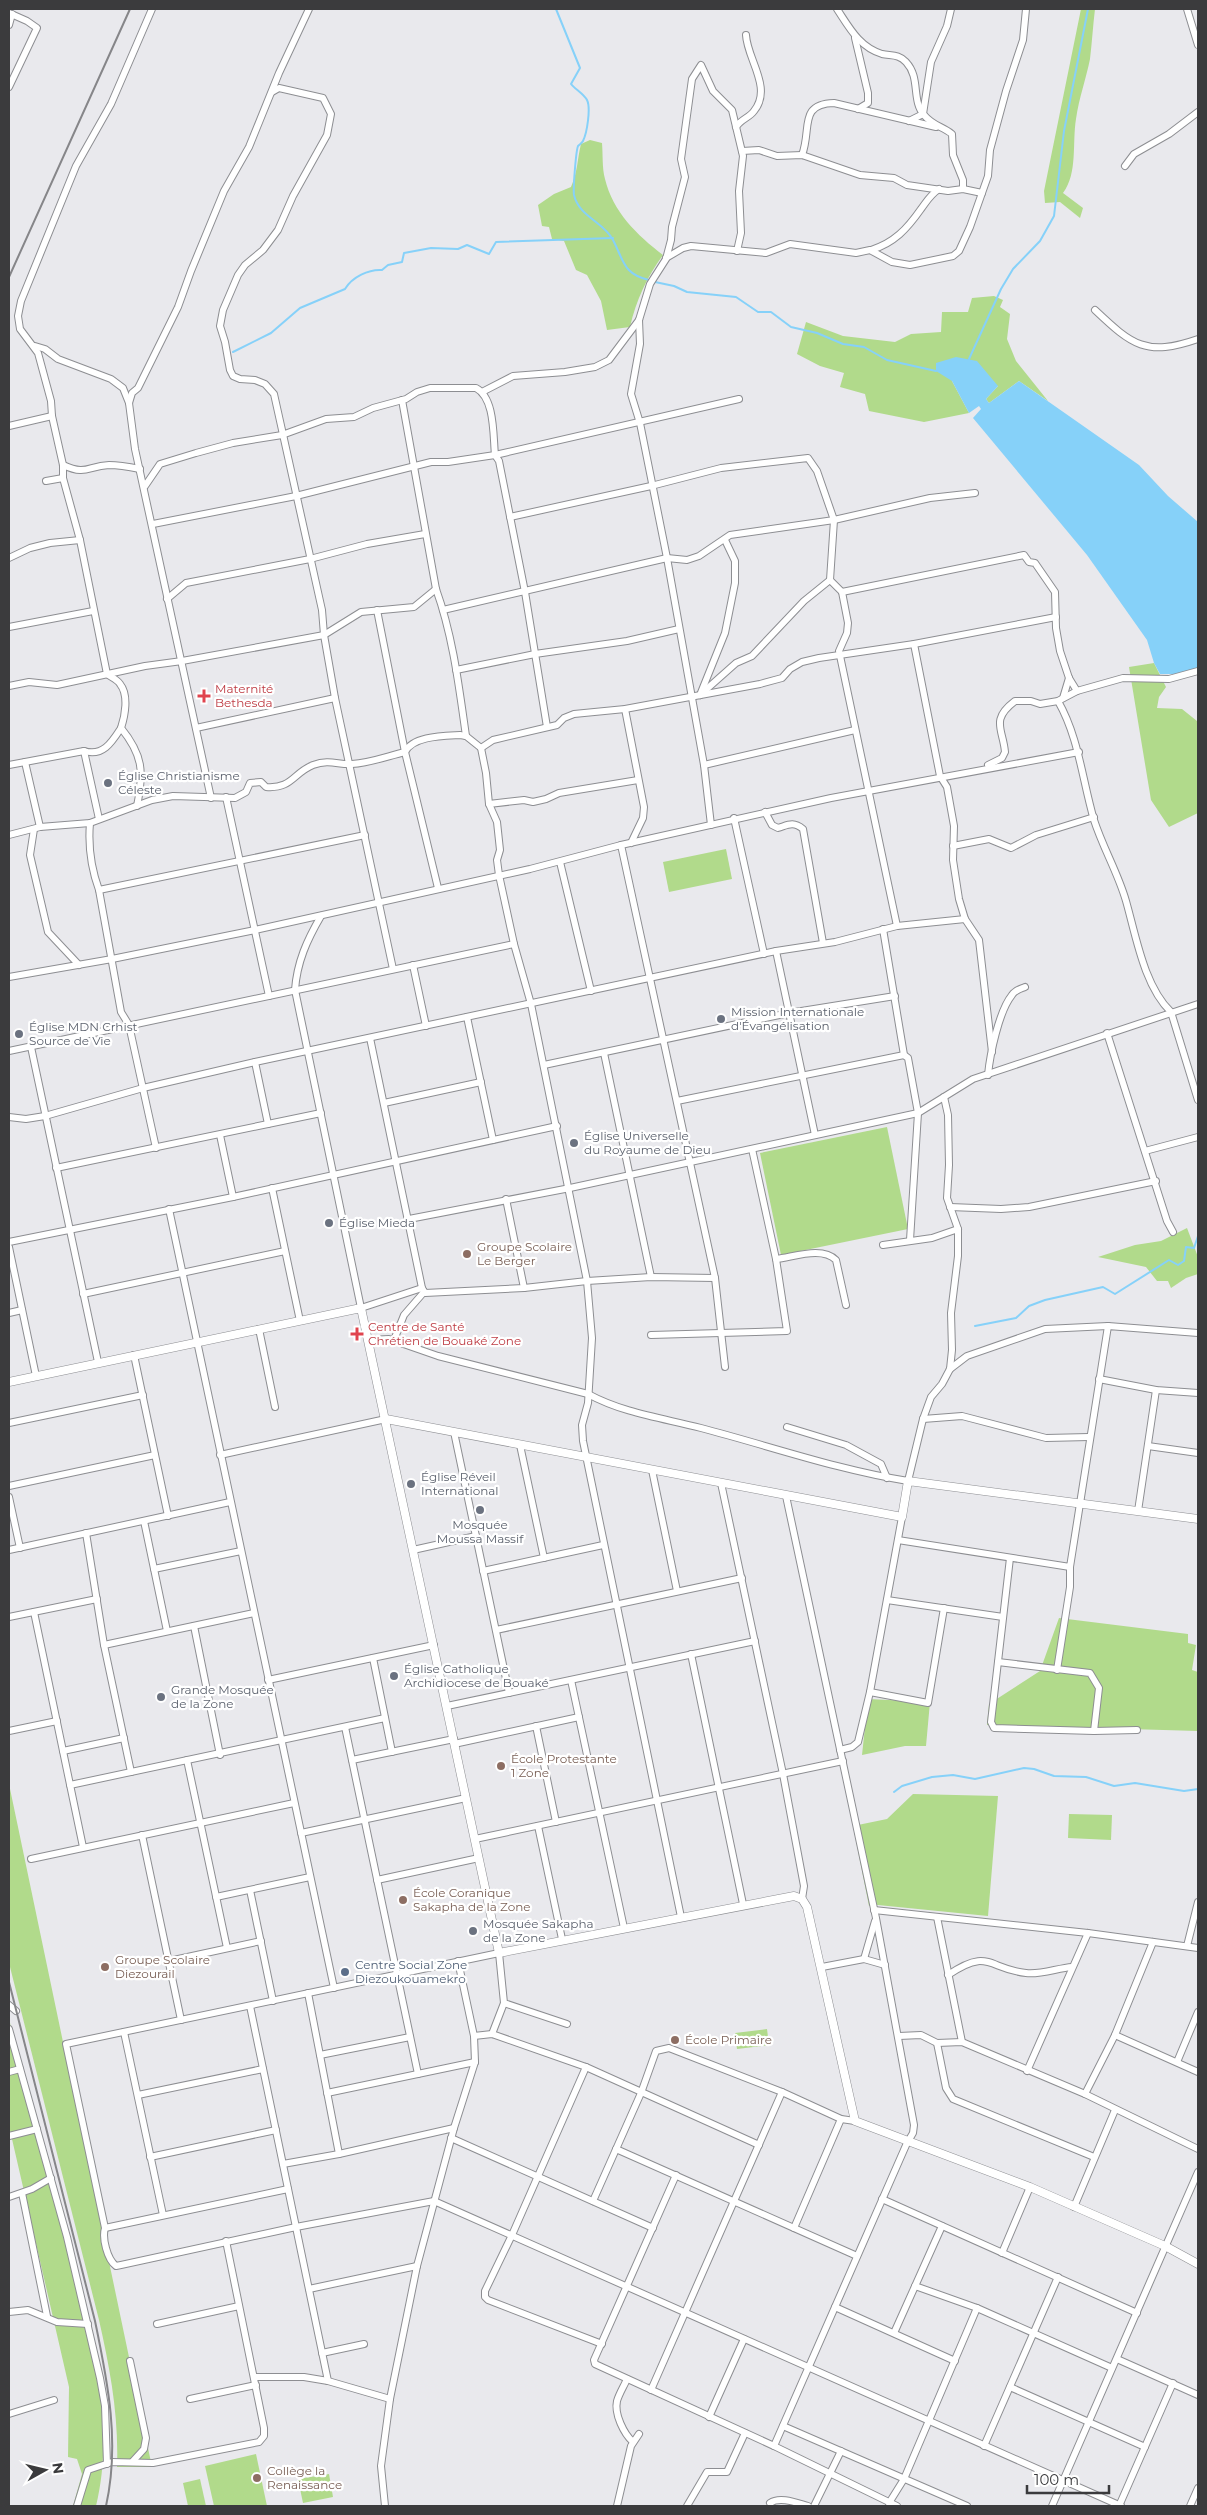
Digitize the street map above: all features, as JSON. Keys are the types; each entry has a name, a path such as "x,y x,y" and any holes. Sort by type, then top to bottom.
{"street":[{"path":"9,765 84,751 92,753 101,752 111,743 121,728 125,716 121,684 107,674 80,540 63,478 64,465 50,401 35,346 20,329 18,316 21,301 76,166 111,104 152,9"},
{"path":"129,403 178,307 230,177 244,156 309,9"},
{"path":"837,9 856,38 871,49 882,54 900,56 906,62 916,81 918,106 923,114 939,128"},
{"path":"923,114 931,62 947,26 951,9"},
{"path":"870,250 892,262 910,265 953,256 959,251 970,227 988,176 990,150 1006,91 1024,40 1026,9"},
{"path":"1187,9 1198,45"},
{"path":"9,25 10,14 28,21 37,28 9,88"},
{"path":"736,127 740,121 753,113 760,100 757,70 746,35"},
{"path":"856,38 868,93 868,103 858,109"},
{"path":"711,825 704,765 667,558 651,486 640,423 631,394 640,344 639,320 650,284 666,258 685,177 681,159 692,79 701,65 714,91 732,110 742,151 739,191 741,233 738,251"},
{"path":"272,92 279,88 323,98 331,114 330,122 327,135 293,196 278,230 263,250 245,265 238,275 223,310 220,326 233,376 265,384 274,394 322,610 324,635 336,698 393,969"},
{"path":"802,155 807,143 807,126 813,108 820,103 834,103 939,128 952,134 953,155 963,180 963,188"},
{"path":"1125,166 1134,154 1169,134 1198,112"},
{"path":"907,121 923,114"},
{"path":"742,151 759,150 778,156 802,155 860,175 894,178 907,186 939,189 963,188 982,193"},
{"path":"666,258 682,248 691,246 766,253 790,244 856,253 886,246 903,233 930,195 939,189"},
{"path":"1096,310 1124,338 1148,346 1182,345 1198,339"},
{"path":"482,392 513,376 565,372 596,367 609,360 639,320"},
{"path":"35,346 45,349 58,359 111,379 123,388 129,403 140,468 167,599 211,798"},
{"path":"145,486 160,464 233,443 282,435 326,419 354,417 373,408 402,400 430,388 476,388 482,392 488,405 495,455 499,461 525,592 547,727"},
{"path":"153,524 296,496 430,462 448,462 495,455 739,399"},
{"path":"402,400 407,420 412,467 436,589 443,610 456,670 466,736"},
{"path":"9,426 52,416"},
{"path":"510,517 651,486 721,468 808,458 817,470 834,520 830,580 804,601 752,656 736,663 700,696"},
{"path":"64,465 77,471 88,471 108,465 140,468"},
{"path":"46,481 63,478"},
{"path":"443,610 667,558 687,560 699,556 730,535 834,520 930,498 975,493"},
{"path":"167,599 186,583 310,559 368,544 425,534"},
{"path":"9,558 30,548 50,543 80,540"},
{"path":"700,696 724,633 735,583 735,561 725,540"},
{"path":"842,592 1024,555 1029,562 1035,563 1040,573 1053,588 1056,598 1060,651 1069,678 1078,691"},
{"path":"830,580 842,592 848,627 839,651 897,926"},
{"path":"9,686 29,682 57,685 145,666 182,662 324,635 361,612 414,607 436,589"},
{"path":"377,610 406,752 438,888"},
{"path":"9,627 94,611"},
{"path":"481,748 493,740 557,725 564,718 574,714 625,709 691,698 782,678 790,669 802,662 914,644 1056,617"},
{"path":"456,670 535,654 627,641 679,629"},
{"path":"914,644 940,776 947,787 950,800 954,826 953,860 965,919 979,940 992,1052"},
{"path":"981,769 1002,758 1005,752 998,724 1003,713 1011,704 1021,700 1040,704 1123,678 1169,679 1198,672"},
{"path":"1069,678 1060,699 1079,752 1094,817 1106,852 1116,871 1138,950 1152,985 1163,1004 1171,1012 1198,1100"},
{"path":"196,728 336,698"},
{"path":"625,709 644,807 643,818 631,843"},
{"path":"121,728 139,757 142,780 137,806"},
{"path":"704,765 855,730"},
{"path":"406,752 408,746 417,741 447,736 466,736 481,748 489,804 497,822 500,850 496,860 514,944 531,1004 570,1188 587,1281 592,1338 588,1394 582,1433 603,1545 617,1604 681,1917"},
{"path":"84,751 99,819"},
{"path":"9,835 37,828 90,822 173,796 235,798 246,792 250,783 261,782 266,787 277,788 290,783 314,765 338,761 350,765 406,752"},
{"path":"9,976 112,959 321,916 438,888 560,862 621,845 734,818 940,776 1079,752"},
{"path":"25,762 37,828 30,855 48,932 79,965"},
{"path":"489,804 524,800 534,802 546,800 559,793 638,780"},
{"path":"226,797 269,996"},
{"path":"765,812 772,825 778,828 788,824 798,825 803,829 823,943"},
{"path":"953,846 989,839 1011,848 1036,834 1094,817"},
{"path":"734,818 764,954"},
{"path":"90,822 90,854 99,890 122,1012 130,1025 156,1148"},
{"path":"99,890 365,836"},
{"path":"621,845 715,1278 726,1367"},
{"path":"560,862 591,991"},
{"path":"321,916 312,931 297,967 295,990 499,1953 504,2003 492,2034"},
{"path":"9,1117 26,1119 45,1116 143,1088 255,1062 776,951 850,939 883,928 965,919"},
{"path":"883,928 904,1055 908,1058 918,1113 910,1240"},
{"path":"9,1051 514,944"},
{"path":"776,951 815,1135"},
{"path":"413,965 426,1026"},
{"path":"988,1075 992,1052 1005,1006 1012,994 1025,987"},
{"path":"544,1066 789,1013 894,996"},
{"path":"409,1219 570,1188 918,1113 973,1079 1198,1004"},
{"path":"467,1017 493,1140"},
{"path":"1107,1033 1156,1181 1167,1221 1173,1232"},
{"path":"370,1038 423,1290 404,1315 394,1340"},
{"path":"31,1047 98,1362"},
{"path":"604,1053 652,1277"},
{"path":"677,1101 802,1074 904,1055"},
{"path":"255,1062 268,1124"},
{"path":"384,1103 480,1082"},
{"path":"840,1750 852,1748 858,1742 870,1692 908,1481 923,1419 931,1397 942,1384 950,1368 953,1339 951,1313 958,1256 958,1230 947,1198 949,1164 948,1115 944,1097"},
{"path":"56,1168 321,1113"},
{"path":"9,1242 70,1228 233,1197 557,1126"},
{"path":"220,1135 233,1197"},
{"path":"1145,1151 1198,1137"},
{"path":"651,1335 787,1331 776,1259 752,1149"},
{"path":"950,1207 1001,1209 1029,1207 1156,1181"},
{"path":"272,1188 300,1321"},
{"path":"506,1199 524,1288"},
{"path":"169,1209 334,1988"},
{"path":"883,1244 932,1238 958,1230"},
{"path":"9,1247 36,1376"},
{"path":"83,1294 285,1251"},
{"path":"776,1259 822,1252 831,1255 836,1260 846,1305"},
{"path":"9,1382 361,1308 423,1290 430,1294 652,1277 715,1278"},
{"path":"9,1313 22,1310"},
{"path":"950,1368 968,1356 1045,1330 1108,1326 1198,1333"},
{"path":"1057,1670 1070,1587 1070,1567 1079,1503 1108,1326"},
{"path":"259,1329 276,1407"},
{"path":"369,1340 394,1340 438,1356 588,1394 606,1405 708,1430 867,1475 1198,1519"},
{"path":"134,1355 168,1516"},
{"path":"1099,1379 1156,1390 1198,1393"},
{"path":"1138,1511 1156,1390"},
{"path":"9,1423 143,1395"},
{"path":"923,1419 962,1416 1046,1438 1089,1437"},
{"path":"220,1455 386,1419 902,1518"},
{"path":"787,1427 846,1445 880,1464 887,1478"},
{"path":"454,1432 509,1693"},
{"path":"520,1445 544,1558"},
{"path":"1148,1446 1198,1453"},
{"path":"9,1486 155,1455"},
{"path":"652,1470 678,1591"},
{"path":"721,1483 783,1774 804,1886 802,1899"},
{"path":"774,2446 882,2199 913,2133 914,2125 876,1918 786,1496"},
{"path":"9,1497 20,1548"},
{"path":"9,1550 230,1502"},
{"path":"144,1521 167,1631"},
{"path":"86,1533 104,1645 131,1772"},
{"path":"413,1550 476,1536"},
{"path":"898,1540 1070,1567"},
{"path":"484,1571 603,1545"},
{"path":"154,1570 241,1551"},
{"path":"1010,1558 991,1722 994,1728 1094,1731 1137,1730"},
{"path":"496,1630 742,1578"},
{"path":"9,1617 97,1599"},
{"path":"887,1600 1003,1617"},
{"path":"870,1692 928,1703 944,1608"},
{"path":"34,1612 83,1847"},
{"path":"104,1645 254,1613"},
{"path":"194,1626 220,1755"},
{"path":"446,1706 755,1641"},
{"path":"268,1680 434,1645"},
{"path":"690,1654 742,1904"},
{"path":"373,1658 392,1752"},
{"path":"998,1662 1090,1673 1098,1688 1094,1731"},
{"path":"571,1680 624,1928"},
{"path":"352,1760 579,1717"},
{"path":"70,1785 187,1760 220,1755 385,1718"},
{"path":"9,1731 57,1721"},
{"path":"536,1726 556,1822"},
{"path":"344,1727 418,2074"},
{"path":"63,1751 124,1738"},
{"path":"187,1760 227,1948"},
{"path":"475,1840 843,1762"},
{"path":"301,1833 466,1798"},
{"path":"31,1858 294,1803"},
{"path":"538,1826 562,1939"},
{"path":"142,1835 181,2020"},
{"path":"377,1880 479,1858"},
{"path":"216,1897 310,1877"},
{"path":"250,1890 273,2000"},
{"path":"854,2122 808,1907 802,1899 794,1896 742,1904 562,1939 66,2044 105,2228 102,2235 111,2263 116,2266 226,2241 434,2200 1120,2506 1173,2383"},
{"path":"1187,1946 1198,1902"},
{"path":"874,1910 1088,1933 1198,1948"},
{"path":"864,1959 876,1918"},
{"path":"937,1918 962,2042"},
{"path":"1027,2071 1088,1933"},
{"path":"169,1961 260,1941"},
{"path":"1085,2094 1115,2035 1153,1942"},
{"path":"822,1967 864,1959 885,1964"},
{"path":"385,2506 381,2466 390,2399 417,2266 451,2138 475,2062 474,2036 458,1961"},
{"path":"948,1975 970,1962 985,1961 1024,1973 1072,1967"},
{"path":"308,1993 339,2154"},
{"path":"504,2003 567,2024"},
{"path":"9,2004 16,2011"},
{"path":"250,2006 328,2381"},
{"path":"1177,2062 1198,2012"},
{"path":"9,2029 51,2178 88,2324 105,2406 107,2464"},
{"path":"124,2032 163,2215"},
{"path":"474,2036 492,2034 586,2067 758,2145"},
{"path":"899,2036 921,2035 937,2043 962,2042 1085,2094 1198,2149"},
{"path":"1115,2035 1198,2072"},
{"path":"320,2055 410,2037"},
{"path":"937,2043 946,2088 953,2099 1094,2157"},
{"path":"594,2201 641,2093 656,2051 670,2048 782,2092 841,2119 854,2122 1030,2187 1164,2246 1198,2264"},
{"path":"327,2093 475,2062"},
{"path":"586,2067 512,2235 485,2291 485,2297 488,2300 602,2344"},
{"path":"9,2072 20,2069"},
{"path":"138,2095 263,2069"},
{"path":"651,2390 782,2092"},
{"path":"1074,2207 1115,2110"},
{"path":"794,2228 841,2119"},
{"path":"283,2164 339,2154 454,2128"},
{"path":"9,2136 37,2129"},
{"path":"150,2156 276,2130"},
{"path":"451,2138 653,2228"},
{"path":"616,2149 857,2256"},
{"path":"1052,2506 1137,2313 1164,2246 1198,2172"},
{"path":"676,2176 594,2360 595,2364 774,2446 898,2506"},
{"path":"9,2197 22,2193 51,2178"},
{"path":"1002,2253 1030,2187"},
{"path":"105,2228 288,2189"},
{"path":"22,2193 47,2316"},
{"path":"882,2199 1137,2313"},
{"path":"894,2334 942,2226"},
{"path":"77,2506 88,2470 107,2464 133,2461 153,2463 259,2442 264,2436 256,2385 226,2241"},
{"path":"309,2289 417,2266"},
{"path":"984,2446 1032,2332 1058,2278"},
{"path":"915,2286 977,2308 1112,2368"},
{"path":"157,2324 239,2306"},
{"path":"835,2307 955,2361"},
{"path":"889,2502 904,2479 977,2308"},
{"path":"9,2312 28,2310 47,2316 57,2322 88,2324"},
{"path":"709,2417 744,2338"},
{"path":"322,2353 364,2344"},
{"path":"1117,2359 1198,2394"},
{"path":"130,2361 146,2444 133,2461"},
{"path":"254,2377 304,2377 328,2381 390,2399"},
{"path":"628,2379 617,2402 617,2408 621,2425 633,2442"},
{"path":"190,2399 256,2385"},
{"path":"1010,2387 1146,2447"},
{"path":"9,2414 54,2400"},
{"path":"783,2426 967,2506"},
{"path":"687,2506 708,2472 724,2473 730,2470 745,2433"},
{"path":"617,2506 633,2442 639,2434"},
{"path":"814,2506 841,2451"},
{"path":"1190,2506 1198,2488"},
{"path":"770,2503 780,2500 808,2506"}],"green space":[{"path":"1081,9 1095,9 1090,59 1076,119 1073,167 1068,185 1063,193 1083,208 1080,218 1060,202 1045,203 1044,191"},
{"path":"590,140 602,143 605,179 620,212 635,231 663,255 643,289 635,307 630,327 607,330 601,301 587,275 576,270 564,241 552,239 549,227 542,226 538,205 554,194 571,187 581,144"},
{"path":"994,296 1003,300 1000,307 1010,314 1007,339 1016,361 1048,401 1019,381 989,403 986,399 998,386 952,381 969,413 924,422 869,411 865,394 840,387 844,373 820,366 797,354 806,322 843,336 895,342 911,334 941,332 942,312 968,312 972,298"},
{"path":"1154,663 1166,687 1159,697 1157,708 1182,709 1198,720 1198,813 1169,827 1151,800 1129,667"},
{"path":"726,849 732,879 669,892 663,862"},
{"path":"887,1127 908,1229 781,1255 760,1153"},
{"path":"1187,1228 1198,1257 1198,1274 1186,1278 1171,1288 1168,1281 1157,1281 1146,1267 1098,1257 1135,1245 1161,1241"},
{"path":"1059,1618 1188,1634 1188,1643 1196,1645 1192,1670 1198,1672 1198,1731 987,1725 989,1704 1040,1671"},
{"path":"868,1699 930,1702 926,1746 905,1746 862,1755"},
{"path":"9,1784 152,2467 117,2467 117,2429 103,2338 9,1963"},
{"path":"913,1794 998,1796 988,1916 878,1905 869,1906 853,1826 887,1819"},
{"path":"1069,1814 1112,1815 1111,1840 1068,1838"},
{"path":"9,2019 90,2335 101,2403 103,2438 102,2472 96,2506 73,2506 82,2474 77,2459 68,2457 69,2387 9,2126"},
{"path":"767,2029 769,2045 737,2049 735,2033"},
{"path":"256,2454 267,2506 214,2506 205,2466"},
{"path":"329,2474 333,2497 303,2503 298,2479"},
{"path":"200,2479 206,2506 188,2506 183,2483"}],"water":[{"path":"956,357 977,361 998,386 986,399 989,403 1019,381 1139,465 1168,496 1198,522 1198,668 1175,674 1160,674 1154,663 1147,640 1087,555 973,418 981,409 979,406 969,413 952,381 936,371 936,363"}],"waterway":[{"path":"556,9 580,68 571,84 586,98 589,109 586,132 583,141 577,149 574,195 581,209 609,234 625,266 634,274 649,280"},
{"path":"969,359 1001,289 1013,269 1040,241 1054,216 1064,131 1088,9"},
{"path":"233,352 271,333 300,308 345,289 361,275 382,270 388,265 402,262 404,253 431,248 458,249 467,245 489,254 496,242 613,238"},
{"path":"655,282 674,286 687,292 736,297 758,312 771,312 791,327 817,333 843,344 864,347 887,360 936,371"},
{"path":"975,1326 1016,1318 1029,1306 1045,1300 1103,1287 1115,1294 1169,1260 1178,1265 1184,1261 1186,1247 1194,1248 1198,1236"},
{"path":"894,1792 902,1786 932,1777 953,1775 975,1779 1024,1768 1034,1769 1054,1776 1086,1777 1114,1786 1135,1783 1184,1791 1198,1789"}],"railway":[{"path":"9,277 130,9"},
{"path":"9,1982 95,2321 104,2367 111,2413 112,2436 110,2483 106,2506"}],"place":[{"name":"Maternité Bethesda","path":"204,696"},
{"name":"Église Christianisme Céleste","path":"108,783"},
{"name":"Mission Internationale d'Évangélisation","path":"721,1019"},
{"name":"Église MDN Crhist Source de Vie","path":"19,1034"},
{"name":"Église Universelle du Royaume de Dieu","path":"574,1143"},
{"name":"Église Mieda","path":"329,1223"},
{"name":"Groupe Scolaire Le Berger","path":"467,1254"},
{"name":"Centre de Santé Chrétien de Bouaké Zone","path":"357,1334"},
{"name":"Église Réveil International","path":"411,1484"},
{"name":"Mosquée Moussa Massif","path":"480,1510"},
{"name":"Église Catholique Archidiocese de Bouaké","path":"394,1676"},
{"name":"Grande Mosquée de la Zone","path":"161,1697"},
{"name":"École Protestante 1 Zone","path":"501,1766"},
{"name":"École Coranique Sakapha de la Zone","path":"403,1900"},
{"name":"Mosquée Sakapha de la Zone","path":"473,1931"},
{"name":"Groupe Scolaire Diezourail","path":"105,1967"},
{"name":"Centre Social Zone Diezoukouamekro","path":"345,1972"},
{"name":"École Primaire","path":"675,2040"},
{"name":"Collège la Renaissance","path":"257,2478"}]}
